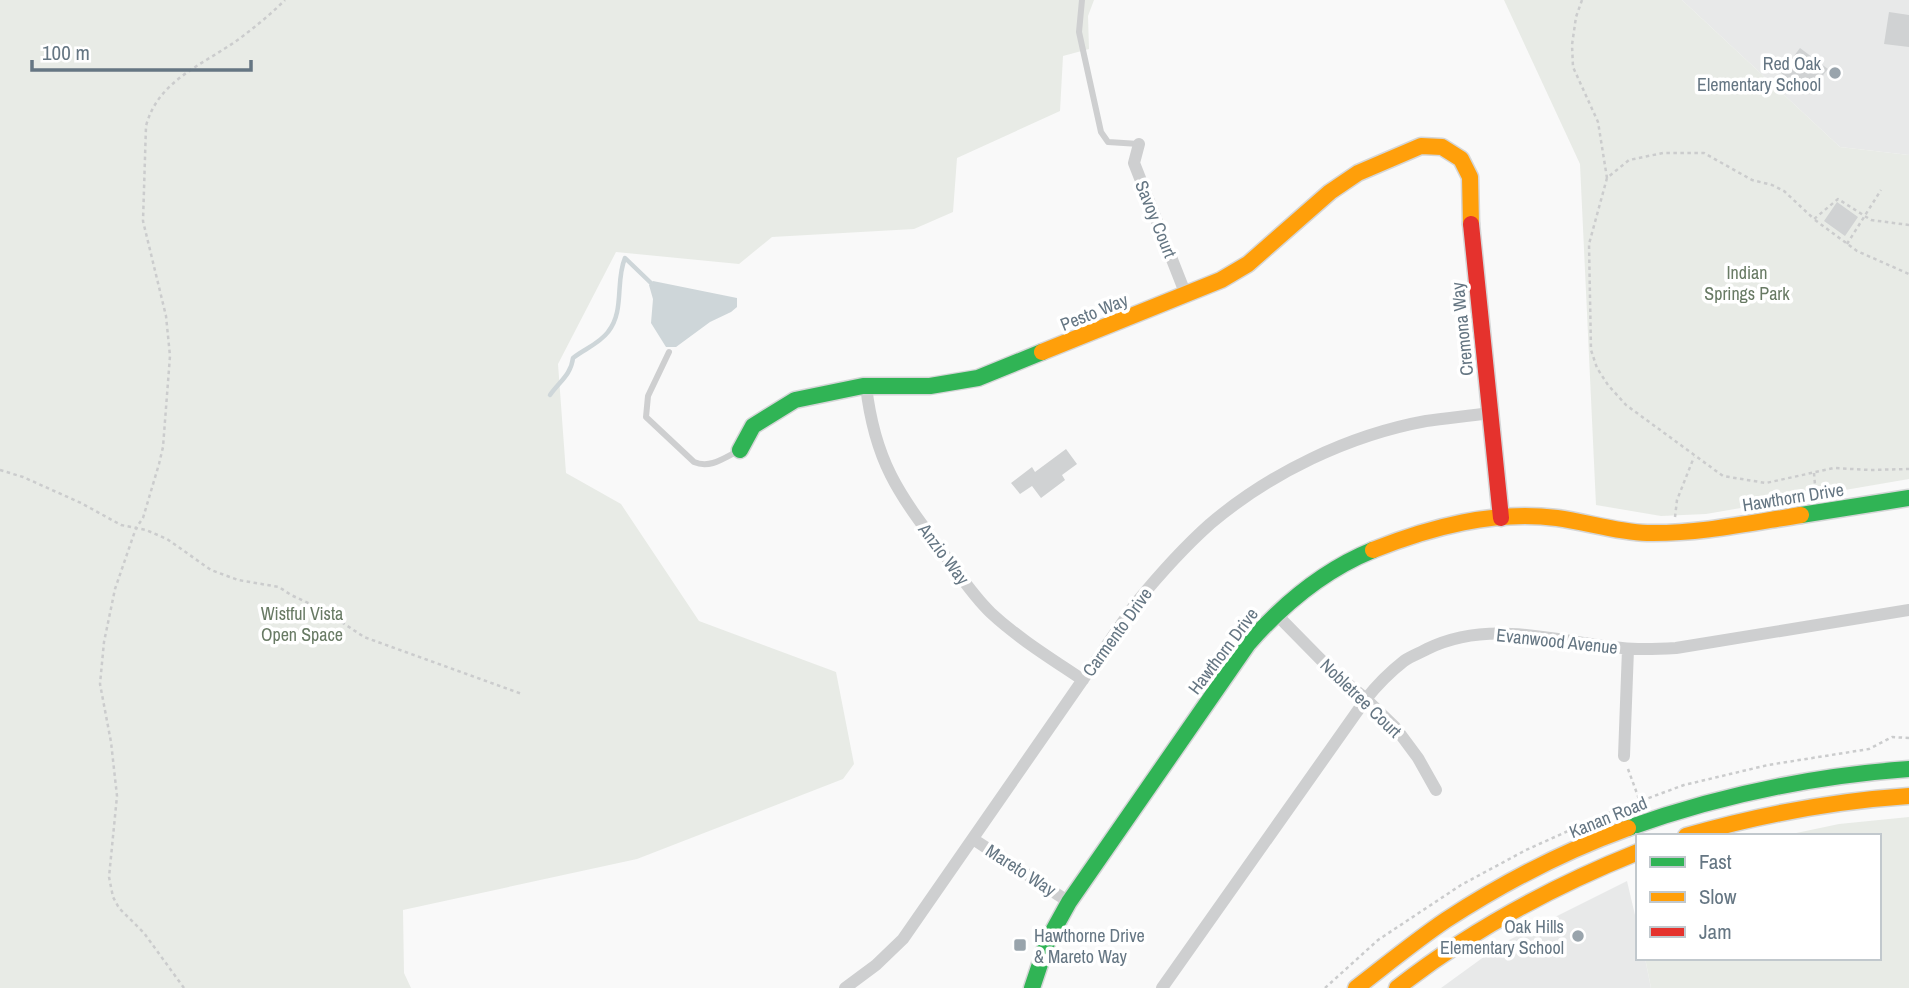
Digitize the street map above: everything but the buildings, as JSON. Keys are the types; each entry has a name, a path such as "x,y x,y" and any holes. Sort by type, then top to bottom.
{"street":[{"name":"Savoy Court","path":"1139,144 1134,163 1186,295"},
{"name":"Pesto Way","path":"740,450 753,426 795,400 866,386 930,386 978,378 1221,280 1248,264 1330,191 1358,173 1421,146 1442,147"},
{"name":"Cremona Way","path":"1442,147 1461,159 1470,177 1469,204 1501,518"},
{"name":"Anzio Way","path":"866,386 878,450 906,504 990,612 1016,634 1083,680"},
{"name":"Carmento Drive","path":"845,988 876,965 903,939 1136,603 1167,566 1210,524 1255,490 1311,459 1367,436 1426,421 1490,413"},
{"name":"Hawthorn Drive","path":"1032,988 1048,940 1069,902 1248,644 1275,613 1326,575 1379,547 1437,528 1501,518 1547,517 1631,532 1675,533 1909,498"},
{"name":"Evanwood Avenue","path":"1162,988 1366,699 1406,659 1464,636 1488,633 1515,633 1628,649 1676,648 1909,610"},
{"name":"Nobletree Court","path":"1275,613 1333,672 1395,727 1418,758 1436,790"},
{"path":"1624,756 1628,649"},
{"name":"Kanan Road","path":"1356,988 1446,920 1523,875 1605,837 1661,816 1776,785 1830,775 1909,769"},
{"path":"1694,834 1782,811 1835,802 1909,796"},
{"name":"Mareto Way","path":"973,839 1069,902"},
{"path":"1397,988 1458,944 1512,911 1565,883 1636,853"}],"lane":[{"path":"1082,0 1079,32 1101,132 1108,142 1139,144"},
{"path":"669,352 648,396 646,417 699,465 712,464 740,450"}],"path":[{"path":"184,988 144,933 119,908 108,877 117,796 100,677 105,635 115,589 136,528 143,517 163,447 170,356 166,316 143,221 146,126 149,113 164,90 239,39 285,0"},
{"path":"1582,0 1573,35 1573,67 1598,122 1607,178 1589,244 1591,350 1597,368 1608,385 1626,405 1723,477 1766,483 1834,468 1909,469"},
{"path":"1607,178 1629,160 1663,153 1704,153 1752,180 1784,191 1814,219 1857,251 1909,274"},
{"path":"1847,244 1881,190"},
{"path":"1814,219 1838,198 1871,220 1909,225"},
{"path":"1675,533 1677,499 1694,457"},
{"path":"0,470 70,498 121,525 146,530 167,539 211,570 239,580 279,587 325,611 364,637 522,694"},
{"path":"1814,473 1814,487 1820,512"},
{"path":"1624,756 1639,800"}],"shaded area":[{"name":"Red Oak Elementary School","path":"1682,0 1909,0 1909,155 1840,147"},
{"path":"653,281 737,298 737,307 710,322 676,347 666,347 651,323 653,299 649,285"},
{"name":"Oak Hills Elementary School","path":"1627,881 1636,919 1636,960 1645,960 1651,988 1441,988 1503,943"}],"green space":[{"name":"Wistful Vista Open Space","path":"0,0 1094,0 1088,16 1089,49 1063,56 1060,111 957,158 953,212 914,229 772,237 739,264 616,252 558,364 566,473 621,504 699,621 836,672 854,764 843,779 637,859 403,910 404,973 411,988 0,988"},
{"name":"Indian Springs Park","path":"1504,0 1682,0 1840,147 1909,155 1909,479 1706,514 1661,516 1596,505 1580,164"},
{"path":"1909,817 1909,988 1651,988 1645,960 1881,960 1881,834 1792,834 1839,824"}],"waterway":[{"path":"550,395 567,374 573,358 600,340 613,324 625,258 651,283"}],"traffic: fast":[{"path":"740,450 753,426 795,400 863,386 930,386 978,378 1042,352"},
{"path":"1801,515 1909,498"},
{"path":"1032,988 1048,940 1069,902 1248,644 1275,615 1305,590 1321,578 1373,550"},
{"path":"1628,828 1697,806 1767,789 1837,777 1909,769"}],"traffic: slow":[{"path":"1042,352 1221,280 1248,264 1330,192 1358,173 1421,146 1442,147 1461,159 1470,177 1471,224"},
{"path":"1373,550 1417,534 1463,522 1510,516 1557,518 1624,531 1666,533 1705,530 1801,515"},
{"path":"1694,834 1796,810 1909,796"},
{"path":"1356,988 1434,928 1489,893 1557,857 1628,828"},
{"path":"1397,988 1454,947 1513,911 1636,853"}],"traffic: jam":[{"path":"1471,224 1501,518"}],"place":[{"name":"Red Oak Elementary School","path":"1835,73"},
{"name":"Oak Hills Elementary School","path":"1578,936"},
{"name":"Hawthorne Drive & Mareto Way","path":"1020,945"}]}
